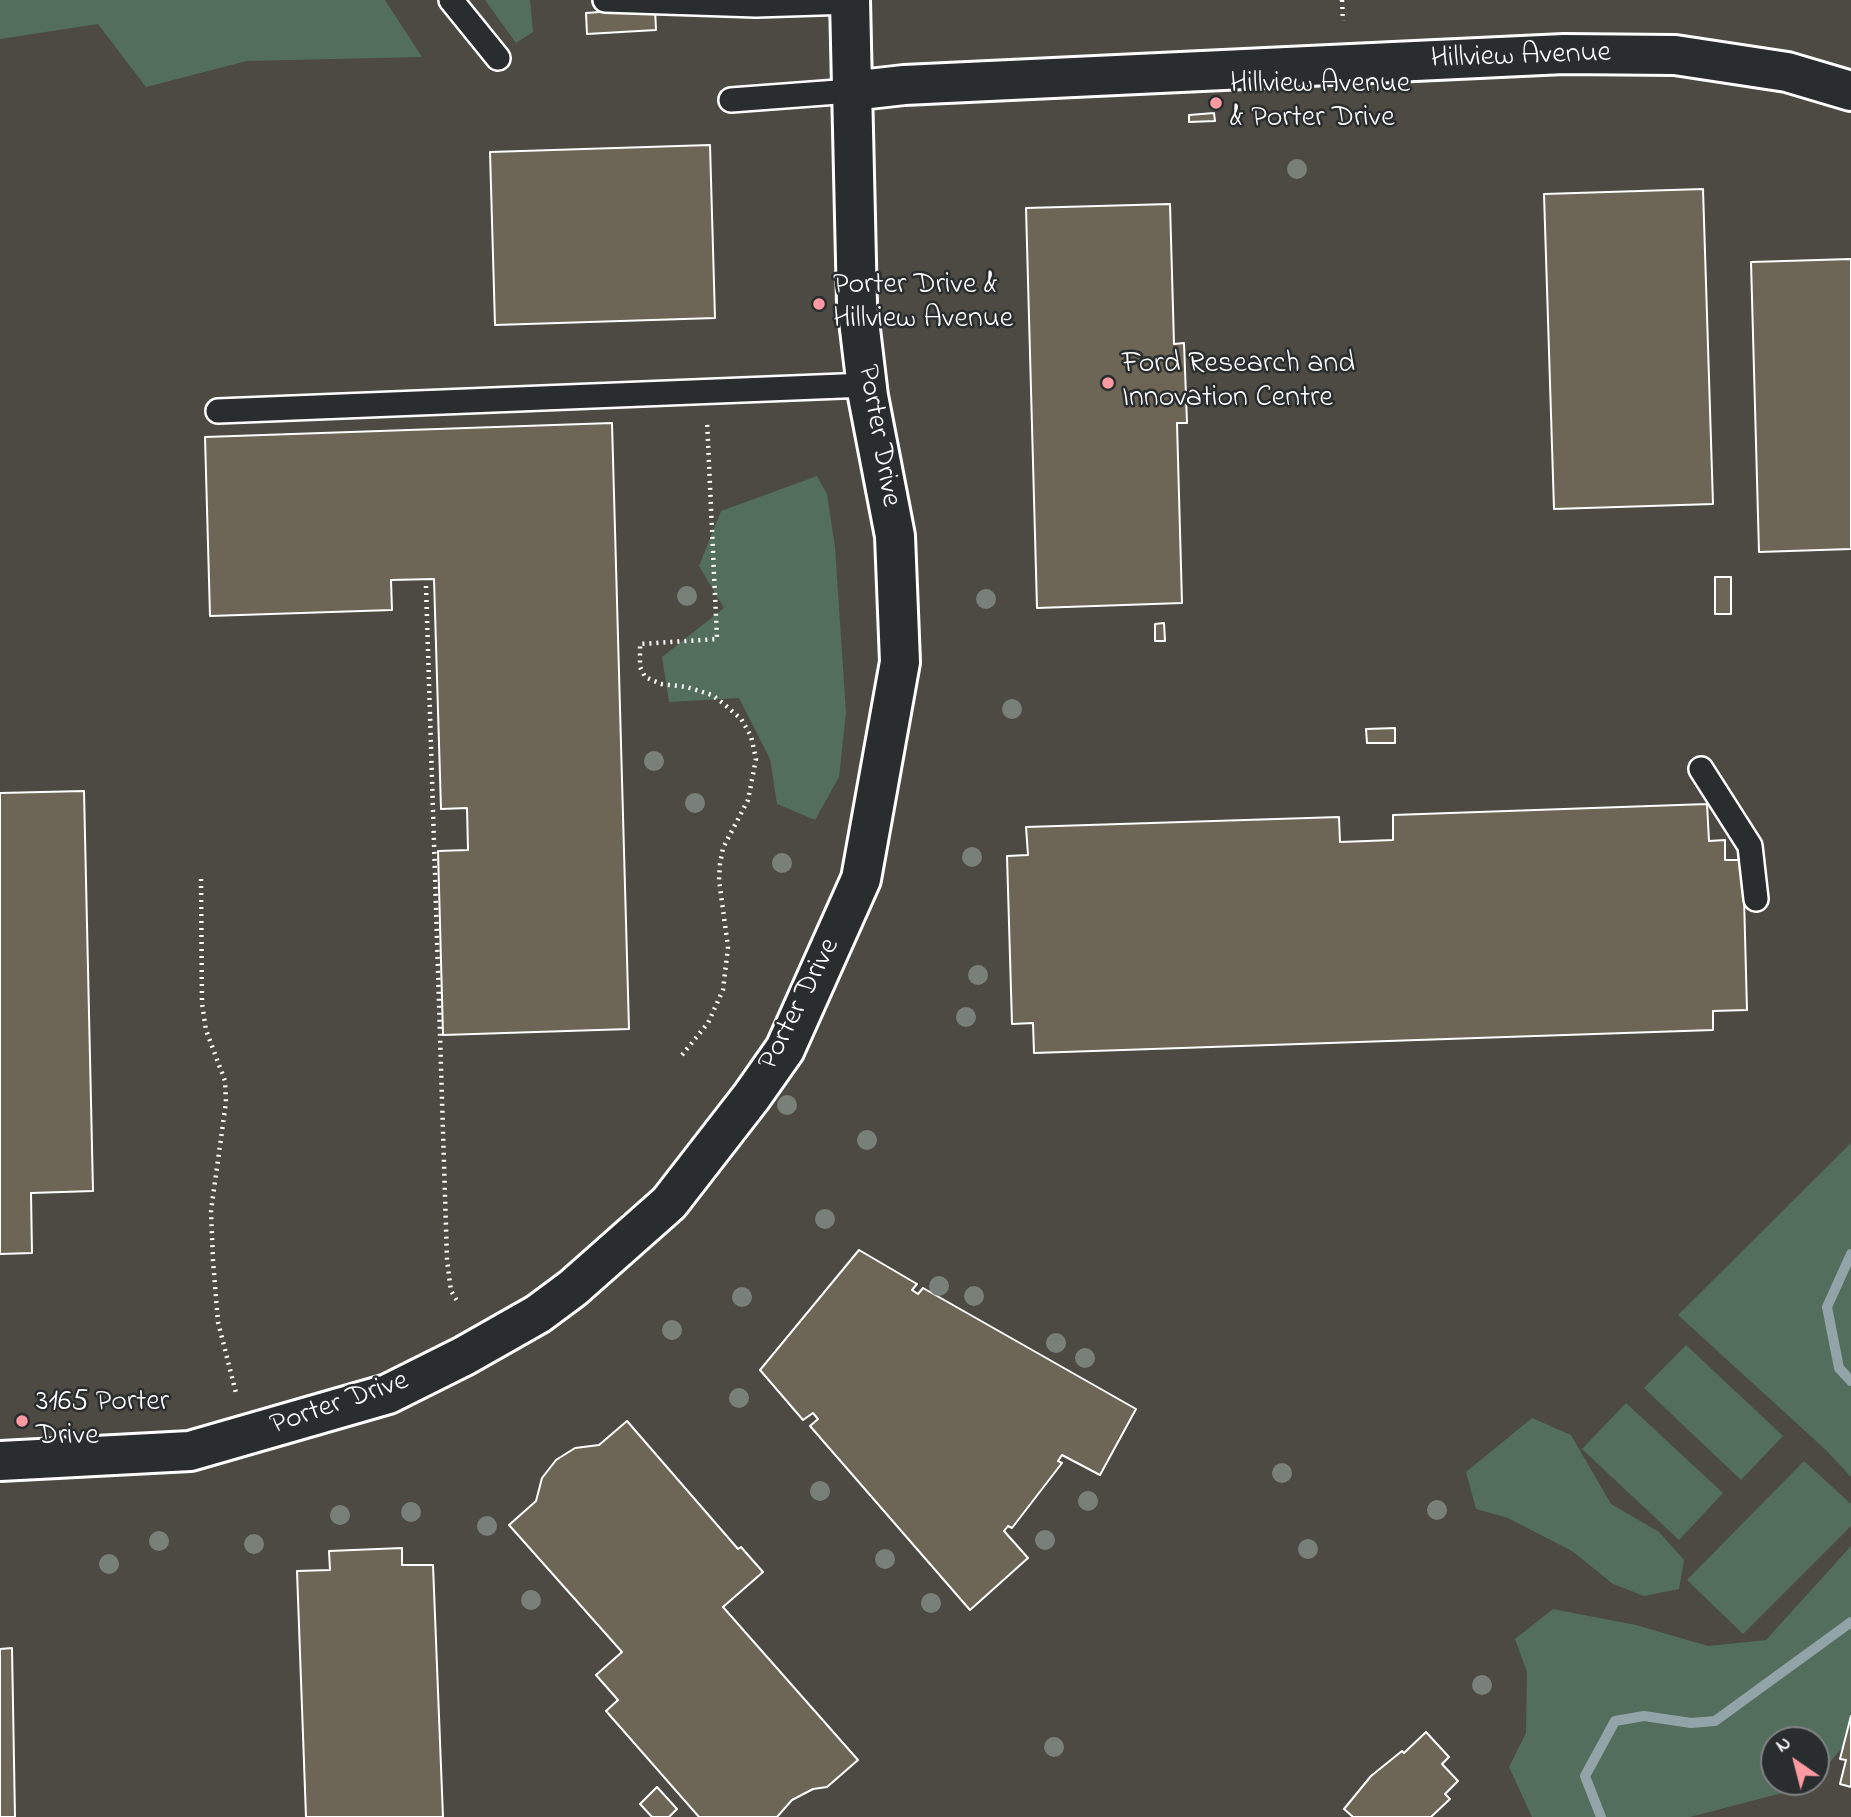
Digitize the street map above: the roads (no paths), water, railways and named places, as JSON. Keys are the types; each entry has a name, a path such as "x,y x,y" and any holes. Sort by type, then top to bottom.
{"street":[{"name":"Porter Drive","path":"0,1461 190,1451 388,1394 464,1356 538,1314 573,1288 669,1203 785,1049 861,879 900,662 895,536 866,384 856,281 850,1"},
{"name":"Hillview Avenue","path":"851,91 904,85 1564,54 1675,55 1787,72 1851,91"}],"lane":[{"path":"452,0 498,58"},
{"path":"605,0 756,5 850,1"},
{"path":"731,100 851,91"},
{"path":"218,411 866,384"},
{"path":"1701,769 1750,846 1756,900"}],"waterway":[{"path":"1851,1254 1827,1307 1839,1368 1851,1381"},
{"path":"1601,1817 1585,1776 1615,1721 1644,1716 1691,1723 1715,1721 1851,1622"}],"place":[{"name":"Hillview Avenue & Porter Drive","path":"1216,103"},
{"name":"Porter Drive & Hillview Avenue","path":"819,304"},
{"name":"Ford Research and Innovation Centre","path":"1108,383"},
{"name":"3165 Porter Drive","path":"22,1421"}]}
